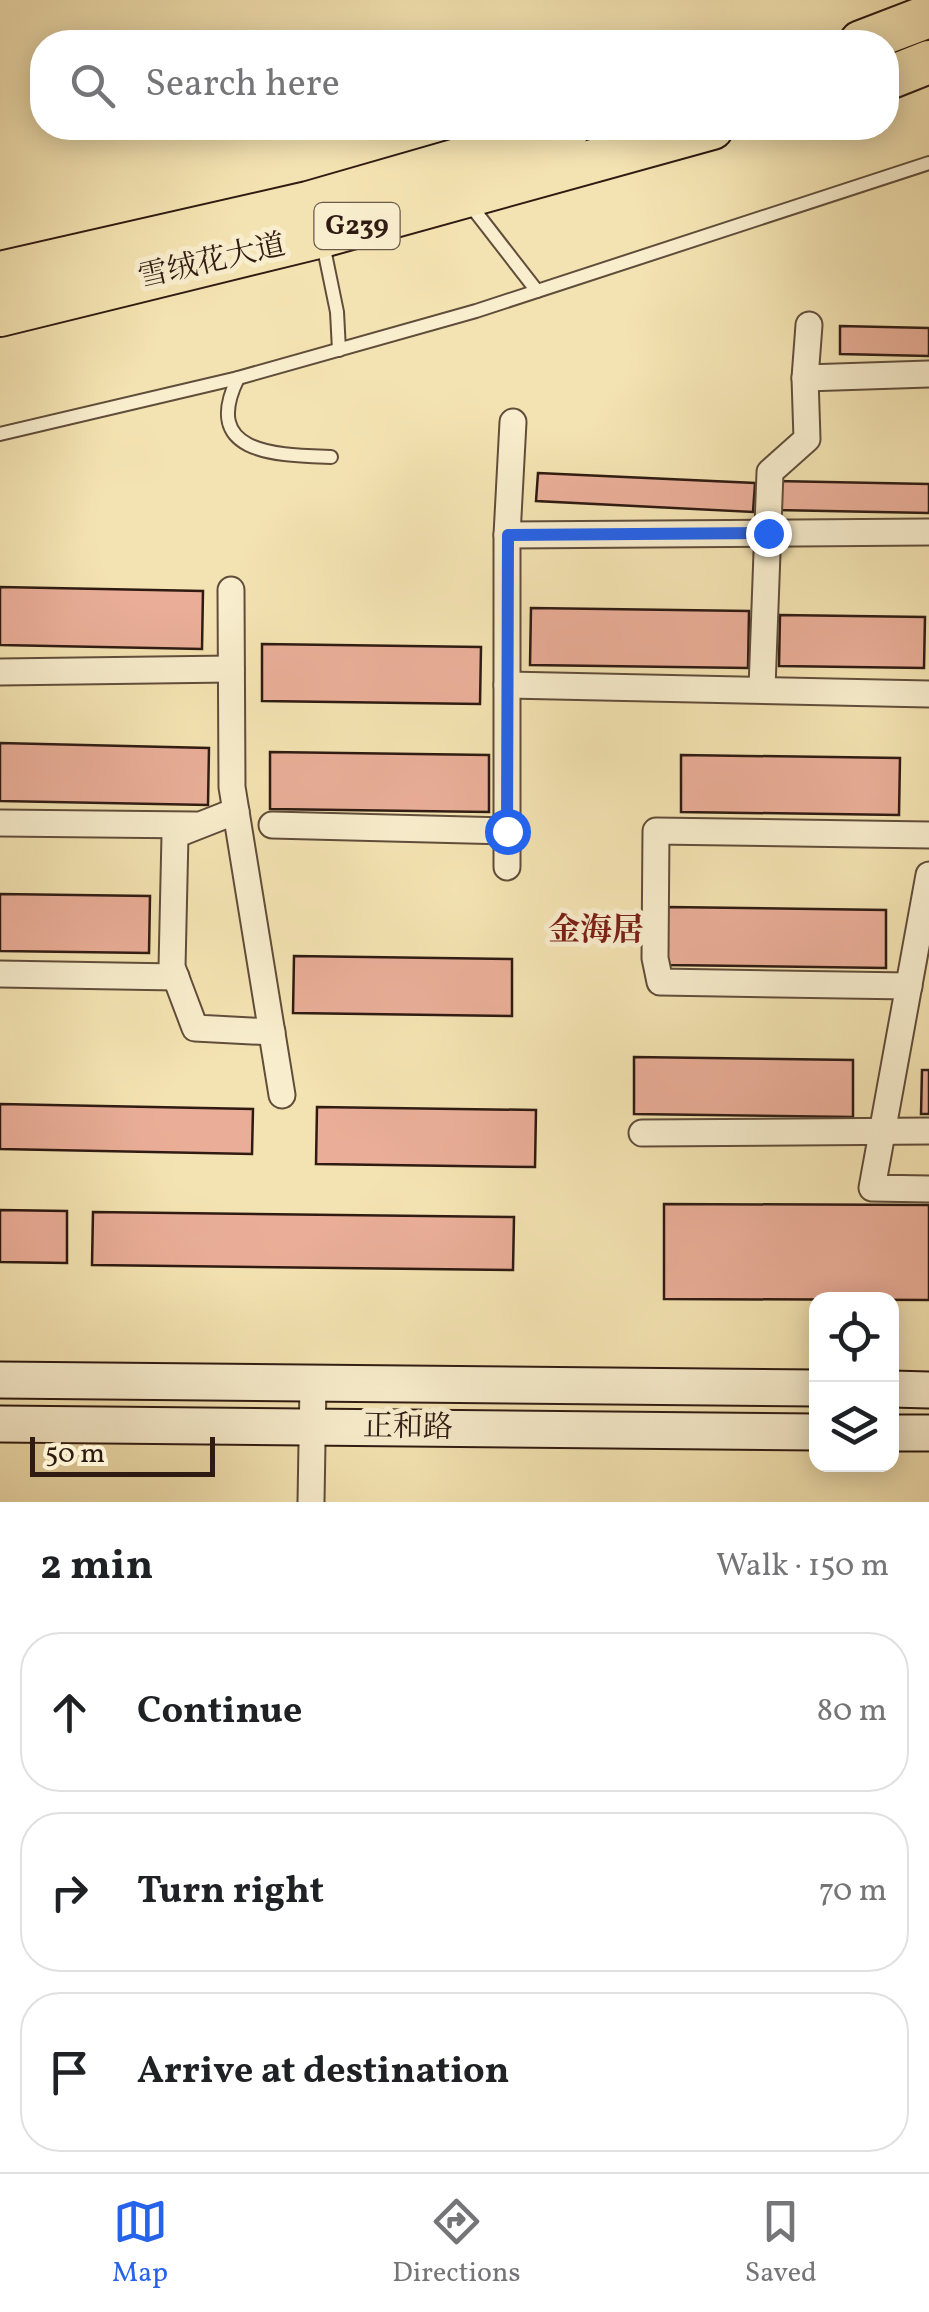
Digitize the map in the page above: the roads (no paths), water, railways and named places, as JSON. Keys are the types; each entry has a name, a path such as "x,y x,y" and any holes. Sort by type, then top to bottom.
{"highway":[{"path":"892,30 929,16"},
{"path":"899,74 929,62"},
{"name":"雪绒花大道","path":"0,273 308,204 528,140"},
{"name":"雪绒花大道","path":"0,315 322,236 669,140"}],"main road":[{"name":"正和路","path":"0,1380 809,1388"},
{"path":"899,1389 929,1390"},
{"name":"正和路","path":"0,1424 809,1432"},
{"path":"899,1433 929,1433"}],"street":[{"path":"762,688 770,472 806,439 809,325"},
{"path":"805,378 929,374"},
{"path":"507,867 508,535 513,422"},
{"path":"508,535 929,532"},
{"path":"231,590 232,787 282,1095"},
{"path":"0,672 231,669"},
{"path":"507,684 929,694"},
{"path":"236,810 175,835 172,967 195,1028 272,1032"},
{"path":"0,823 200,825"},
{"path":"272,825 507,831"},
{"path":"909,986 660,982 655,958 656,831 929,835"},
{"path":"929,876 872,1188 929,1189"},
{"path":"0,974 176,977"},
{"path":"642,1133 929,1131"},
{"path":"311,1502 313,1384"}],"lane":[{"path":"0,434 339,350 538,291 929,164"},
{"path":"464,197 538,291"},
{"path":"322,236 337,312 339,350"},
{"path":"238,378 228,398 226,416 238,439 268,454 331,458"}],"district":[{"name":"金海居","path":"596,932"}]}
